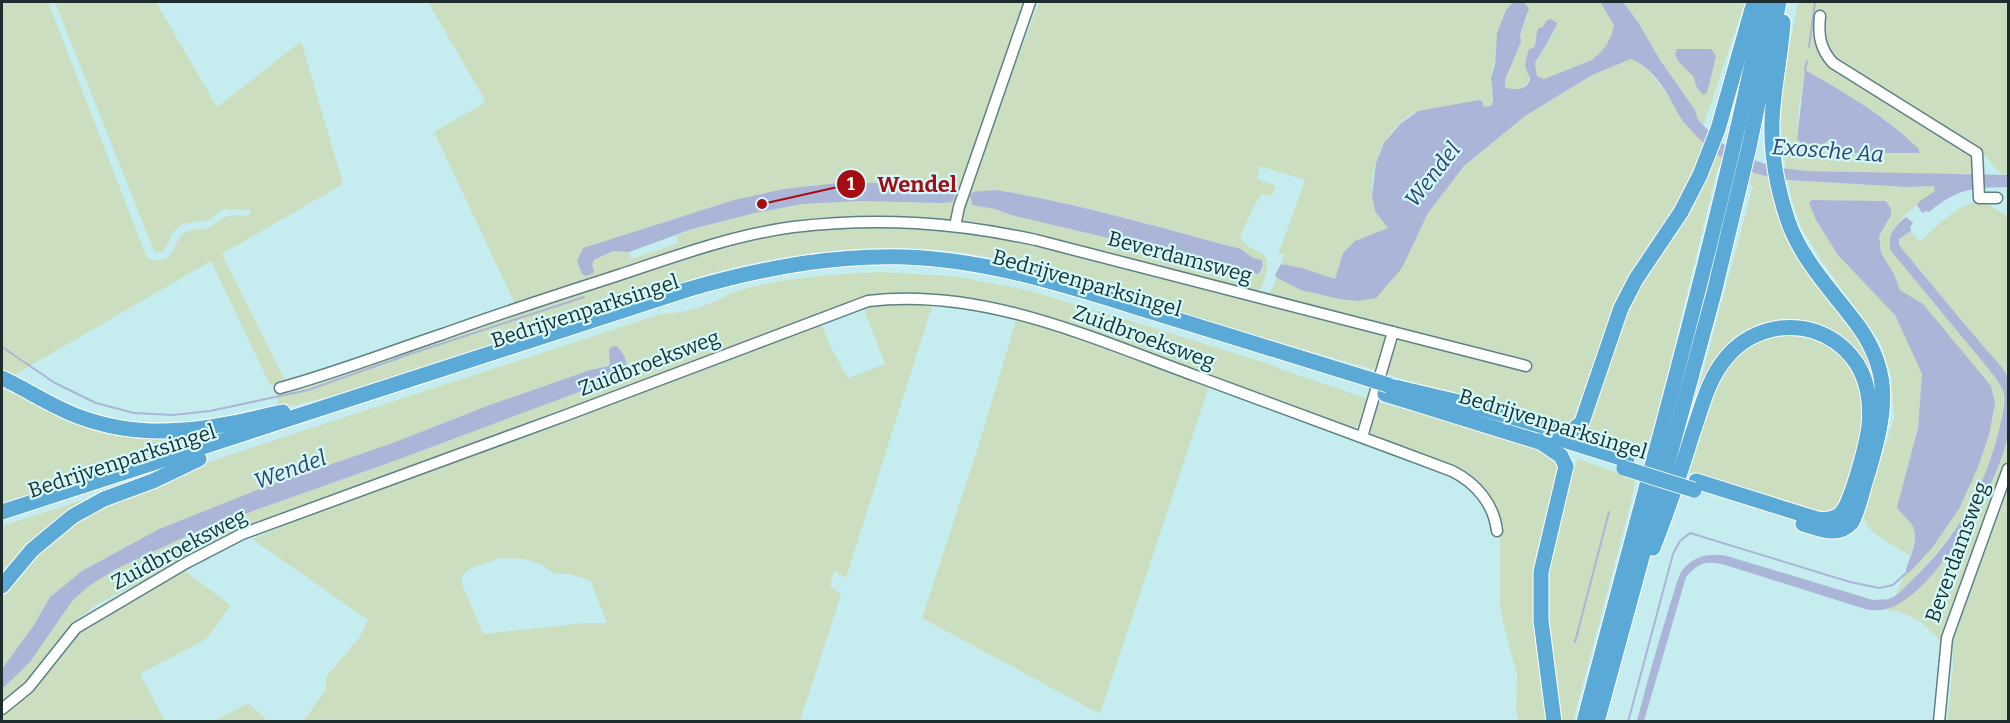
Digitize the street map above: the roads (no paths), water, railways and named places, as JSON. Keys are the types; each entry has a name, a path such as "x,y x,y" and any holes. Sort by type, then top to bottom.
{"highway":[{"path":"1389,389 1463,403 1560,431 1576,429 1584,418 1621,308 1636,279 1682,212 1708,157 1754,2"},
{"path":"1742,143 1765,2"},
{"path":"1597,722 1714,293 1742,143 1779,2"},
{"path":"1784,2 1781,53 1772,121 1773,157 1778,188 1789,224 1798,241 1868,342 1876,357 1882,381 1884,402 1878,439 1854,517 1843,522"},
{"path":"1584,722 1690,325 1735,175"},
{"name":"Bedrijvenparksingel","path":"2,512 727,278 798,263 872,257 946,260 1015,272 1119,302 1367,384"},
{"name":"Bedrijvenparksingel","path":"2,523 703,294 763,279 839,268 906,266 984,275 1029,284 1389,389 1695,486 1825,531 1833,532 1843,522"},
{"path":"1629,603 1663,524 1709,387 1724,360 1734,349 1749,338 1765,331 1789,327 1814,330 1844,349 1860,369 1870,403 1867,438 1843,522"},
{"path":"2,378 81,417 130,430 186,431 285,412 326,407"},
{"name":"Bedrijvenparksingel","path":"1389,389 1539,441 1626,464"},
{"path":"1539,441 1561,456 1566,466 1541,572 1541,620 1554,722"},
{"path":"2,586 32,550 73,516 104,499 153,481 199,459"}],"street":[{"path":"280,388 310,380 693,250 748,236 791,228 847,222 903,221 955,226 959,207 1030,2"},
{"path":"1820,16 1818,30 1820,43 1833,63 1977,153 1979,198 1997,198"},
{"name":"Beverdamsweg","path":"955,226 1036,240 1526,366"},
{"name":"Zuidbroeksweg","path":"2,709 29,687 76,628 186,563 242,534 868,301 891,298 980,305 1018,314 1080,334 1362,437 1462,476 1484,498 1493,515 1497,531"},
{"path":"1362,437 1393,332"},
{"name":"Beverdamsweg","path":"1939,722 1947,638 2008,469"}],"water":[{"path":"1513,2 1524,3 1529,8 1520,35 1521,42 1505,80 1505,87 1516,89 1524,87 1529,82 1530,78 1525,66 1529,49 1534,48 1538,29 1544,26 1546,21 1551,19 1557,23 1535,63 1537,76 1544,79 1592,60 1600,53 1609,40 1614,25 1600,2 1623,2 1695,110 1698,120 1720,142 1744,156 1773,167 1806,171 2008,175 2008,187 1966,191 1949,198 1929,212 1922,213 1917,205 1935,191 1934,186 1907,187 1788,180 1748,171 1724,159 1702,142 1681,119 1654,76 1640,63 1631,59 1592,75 1525,116 1464,166 1428,213 1402,268 1376,298 1358,301 1339,299 1301,290 1277,278 1275,275 1281,264 1335,279 1343,253 1355,241 1388,228 1375,211 1372,195 1376,163 1384,143 1400,124 1418,111 1479,100 1482,101 1484,107 1491,106 1493,101 1491,77 1495,65 1497,33 1506,10"},
{"path":"1677,49 1711,49 1716,56 1707,93 1703,95 1696,86 1694,77 1679,62 1675,55"},
{"path":"1805,70 1879,116 1919,149 1919,153 1846,153 1829,140 1824,144 1801,144 1797,139"},
{"path":"839,183 950,187 955,192 952,202 943,203 860,201 802,204 755,213 692,229 629,252 613,251 594,260 592,264 594,272 588,275 582,274 577,261 583,248 734,200 784,189"},
{"path":"995,190 1088,209 1241,249 1253,258 1262,260 1262,268 1258,274 1250,272 1234,274 1130,243 972,205 970,195 973,192"},
{"path":"1812,200 1886,201 1891,209 1891,215 1879,236 1881,253 1894,274 1900,290 1923,304 1991,386 1995,403 1989,435 1978,467 1959,509 1932,548 1909,573 1906,573 1906,569 1914,545 1915,533 1910,522 1897,507 1918,428 1922,374 1895,315 1838,255 1816,220 1809,202"},
{"path":"1906,217 1913,223 1910,227 1911,231 1899,239 1899,245 1998,363 2008,379 2010,406 2008,433 1994,477 1982,502 1951,552 1934,573 1916,591 1887,609 1865,609 1722,564 1706,563 1698,566 1686,577 1644,721 1637,721 1678,579 1682,570 1694,560 1710,555 1727,556 1873,600 1887,599 1900,592 1930,561 1945,544 1969,508 1994,447 2005,402 2004,394 1987,367 1891,251 1892,231"},
{"path":"616,346 626,361 625,373 622,376 397,460 202,529 116,569 89,586 73,600 30,662 2,689 2,669 34,625 50,597 82,571 159,529 270,485 390,444 487,406 590,370 608,366 610,364 609,350"}],"waterway":[{"path":"1809,47 1815,2"},
{"path":"1805,70 1807,61"},
{"path":"2,347 55,383 96,403 134,413 173,415 210,411 308,390 584,297"},
{"path":"1575,642 1609,512"},
{"path":"1628,722 1673,554 1680,541 1690,533 1850,582 1879,588 1893,585 1906,573"}],"place":[{"name":"Wendel","path":"762,204"}],"water label":[{"name":"Exosche Aa","path":"1828,150"}]}
